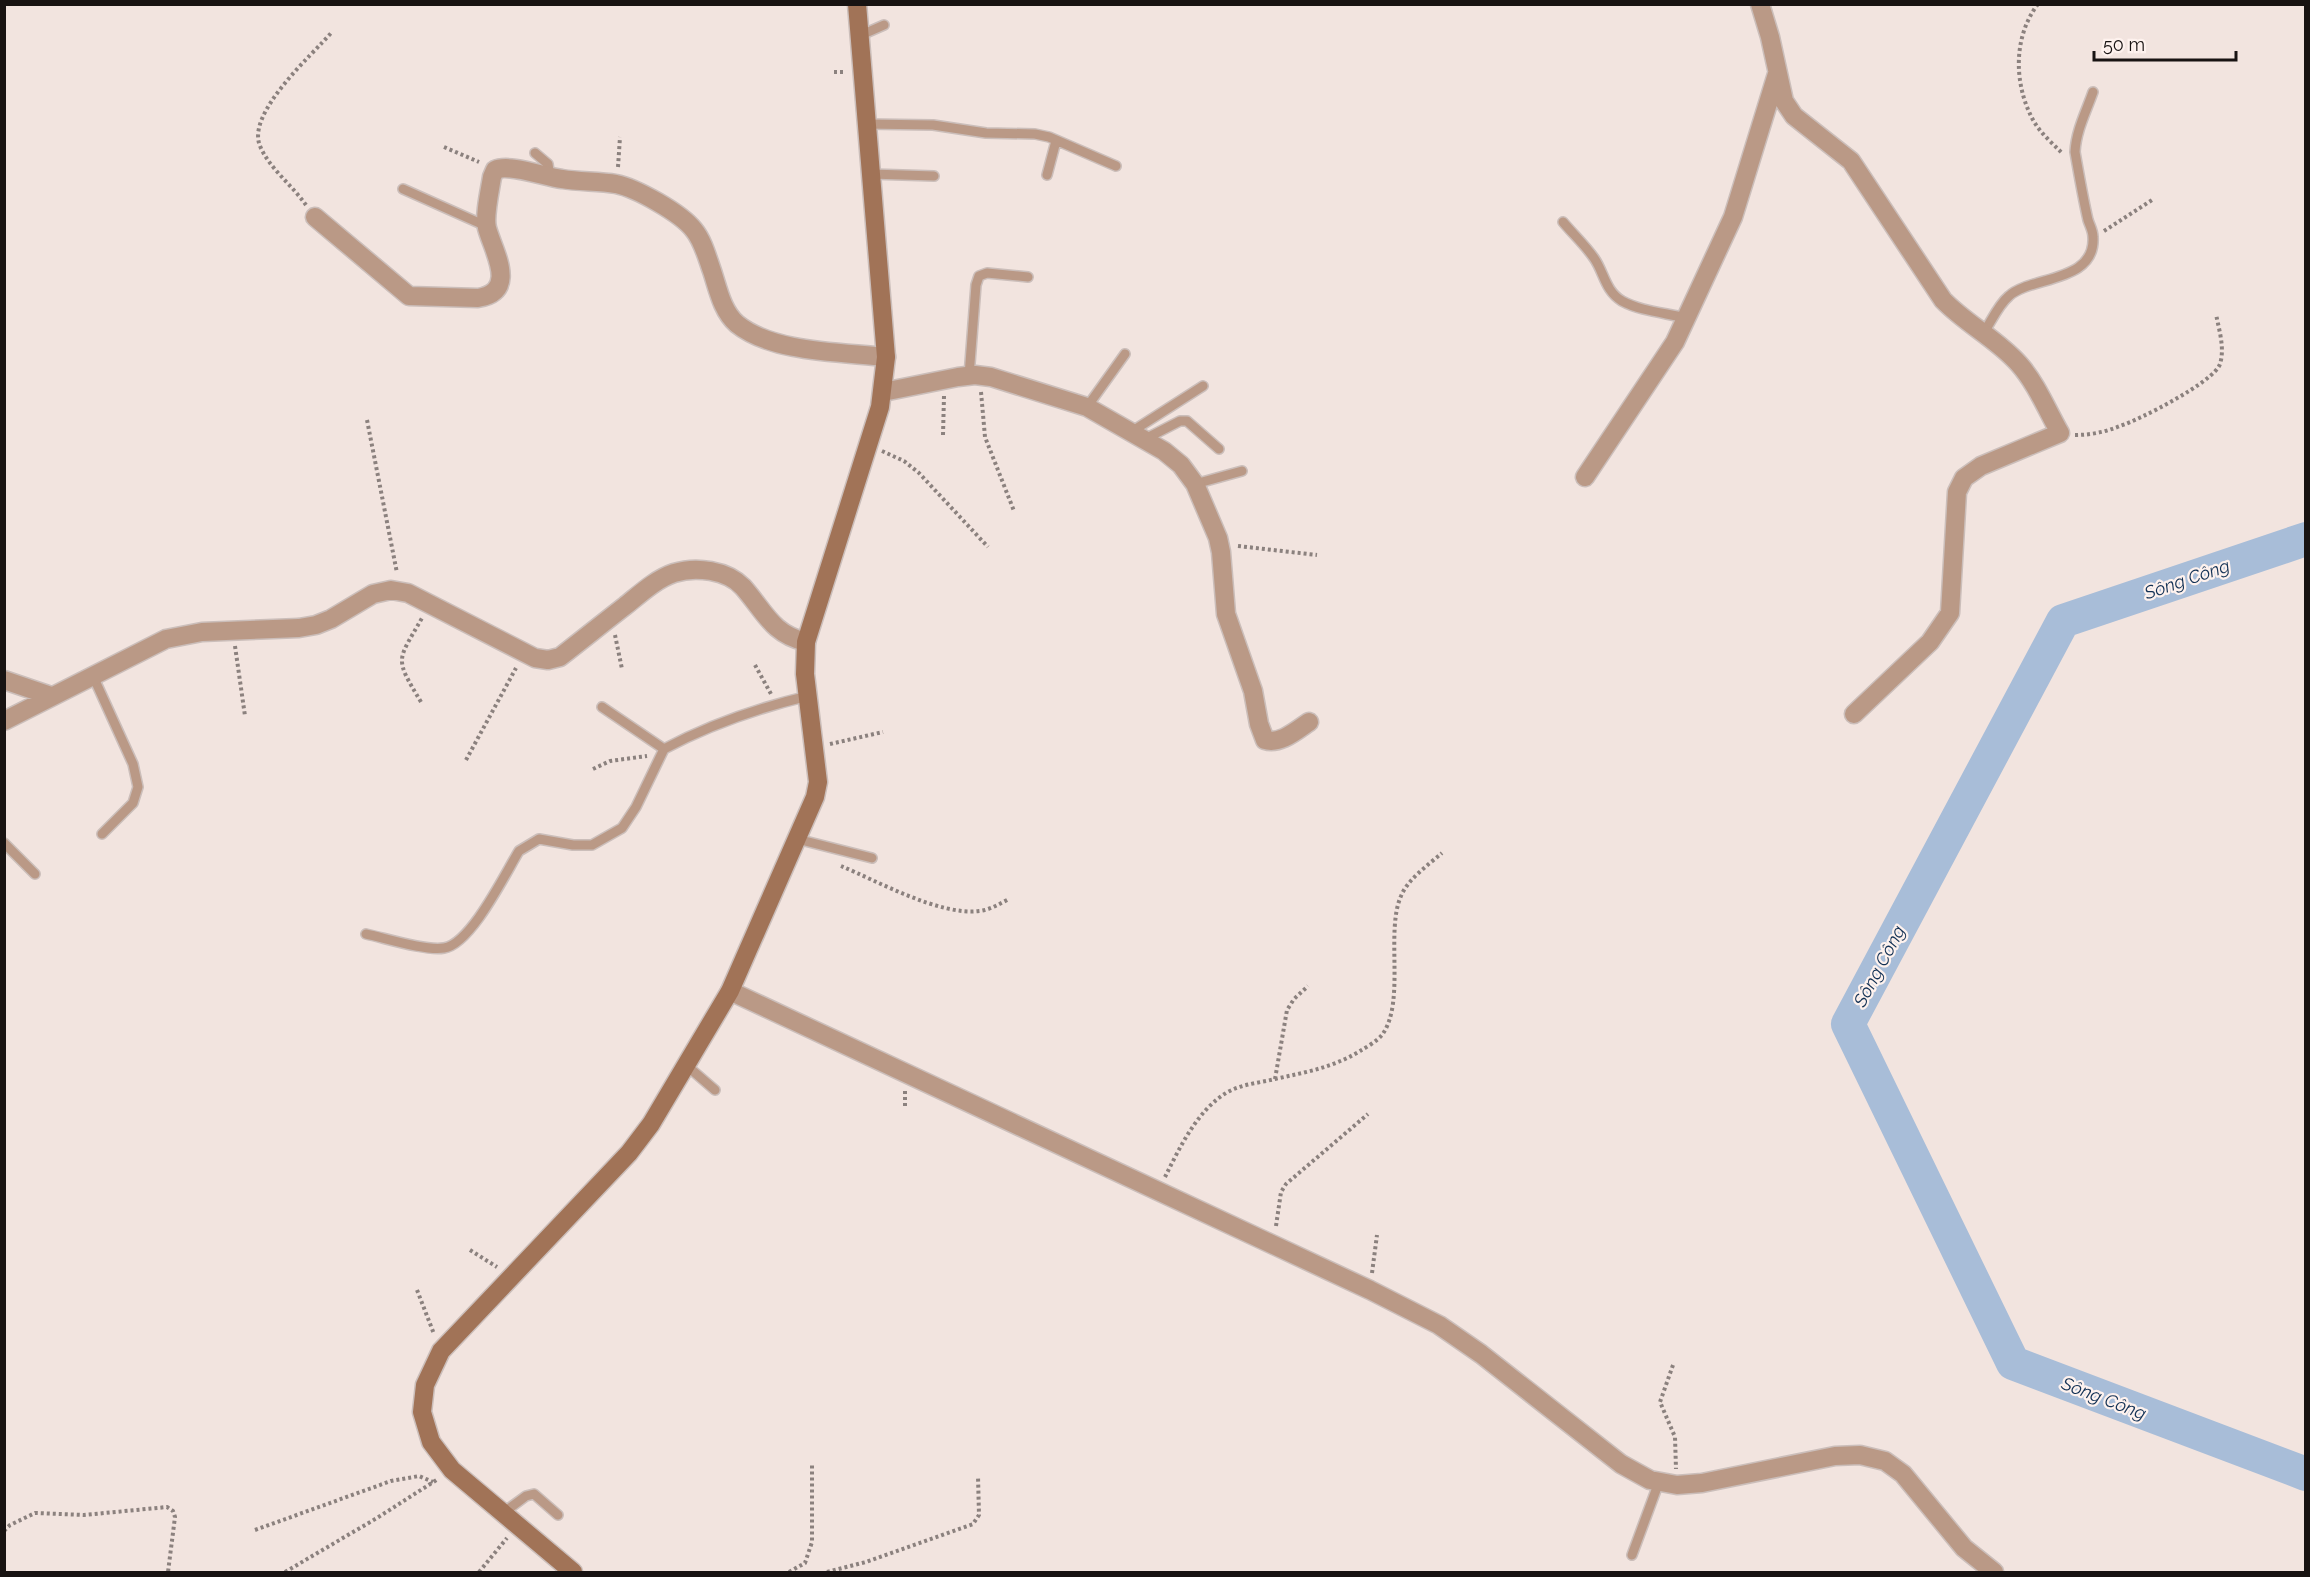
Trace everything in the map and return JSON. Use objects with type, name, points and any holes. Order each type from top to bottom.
[{"type":"main road","points":[[573,1572],[452,1470],[431,1442],[422,1412],[425,1385],[441,1351],[628,1153],[651,1124],[730,991],[815,797],[818,782],[805,674],[806,642],[883,392],[886,357],[856,4]]},
{"type":"street","points":[[1760,4],[1784,101],[1794,116],[1851,161],[1943,300],[1956,313],[2006,351],[2028,376],[2060,432],[1981,466],[1964,478],[1957,492],[1950,613],[1930,642],[1854,714]]},
{"type":"street","points":[[1586,477],[1674,342],[1686,318],[1733,217],[1777,74]]},
{"type":"street","points":[[315,217],[409,296],[446,295],[478,298],[488,296],[496,288],[501,271],[486,226],[492,177],[495,170],[505,167],[550,177],[616,184],[632,189],[680,217],[693,228],[701,242],[725,309],[736,323],[756,336],[791,346],[886,357]]},
{"type":"street","points":[[883,392],[944,380],[975,376],[992,377],[1087,407],[1164,451],[1181,465],[1195,484],[1220,545],[1226,614],[1253,691],[1265,740],[1271,742],[1279,740],[1310,722]]},
{"type":"street","points":[[4,721],[166,639],[183,634],[316,625],[331,619],[373,594],[391,590],[400,591],[429,604],[535,658],[548,660],[560,657],[655,583],[675,573],[698,570],[720,573],[741,585],[779,631],[790,638],[806,642]]},
{"type":"street","points":[[4,680],[51,696]]},
{"type":"street","points":[[730,991],[1370,1290],[1439,1325],[1481,1354],[1621,1464],[1650,1480],[1668,1484],[1702,1483],[1835,1456],[1860,1455],[1885,1461],[1903,1474],[1964,1548],[1994,1572]]},
{"type":"lane","points":[[859,36],[884,25]]},
{"type":"lane","points":[[1983,334],[2009,295],[2074,271],[2084,263],[2093,239],[2078,169],[2076,141],[2093,93]]},
{"type":"lane","points":[[866,124],[953,127],[986,133],[1035,134],[1116,166]]},
{"type":"lane","points":[[1047,175],[1056,141]]},
{"type":"lane","points":[[535,153],[548,164],[550,177]]},
{"type":"lane","points":[[871,174],[934,176]]},
{"type":"lane","points":[[403,189],[486,226]]},
{"type":"lane","points":[[1563,222],[1594,258],[1610,291],[1622,301],[1686,318]]},
{"type":"lane","points":[[975,376],[976,285],[979,276],[987,273],[1028,277]]},
{"type":"lane","points":[[1087,407],[1125,354]]},
{"type":"lane","points":[[1138,436],[1203,386]]},
{"type":"lane","points":[[1138,436],[1180,421],[1187,421],[1219,449]]},
{"type":"lane","points":[[1195,484],[1242,471]]},
{"type":"lane","points":[[93,676],[133,764],[138,787],[133,802],[102,834]]},
{"type":"lane","points":[[366,934],[444,948],[457,942],[477,922],[519,851],[539,839],[573,845],[592,845],[622,828],[636,807],[662,753],[692,734],[776,703],[808,696]]},
{"type":"lane","points":[[602,707],[662,753]]},
{"type":"lane","points":[[796,839],[872,858]]},
{"type":"lane","points":[[4,843],[35,874]]},
{"type":"lane","points":[[686,1065],[715,1090]]},
{"type":"lane","points":[[1632,1555],[1668,1484]]},
{"type":"lane","points":[[502,1513],[526,1496],[534,1494],[558,1515]]},
{"type":"path","points":[[2038,4],[2027,18],[2019,56],[2022,94],[2033,120],[2048,139],[2078,169]]},
{"type":"path","points":[[315,217],[293,187],[266,158],[259,143],[259,130],[264,111],[332,32]]},
{"type":"path","points":[[616,184],[620,137]]},
{"type":"path","points":[[444,147],[495,170]]},
{"type":"path","points":[[2093,239],[2152,200]]},
{"type":"path","points":[[2060,432],[2092,435],[2122,426],[2160,408],[2211,376],[2220,366],[2222,349],[2216,314]]},
{"type":"path","points":[[975,376],[985,437],[1014,511]]},
{"type":"path","points":[[943,435],[944,380]]},
{"type":"path","points":[[367,420],[400,591]]},
{"type":"path","points":[[868,445],[904,461],[919,473],[988,547]]},
{"type":"path","points":[[1220,545],[1317,555]]},
{"type":"path","points":[[421,702],[403,671],[401,654],[429,604]]},
{"type":"path","points":[[612,616],[622,669]]},
{"type":"path","points":[[233,630],[245,716]]},
{"type":"path","points":[[466,760],[525,653]]},
{"type":"path","points":[[755,665],[776,703]]},
{"type":"path","points":[[815,748],[883,732]]},
{"type":"path","points":[[593,769],[610,761],[662,753]]},
{"type":"path","points":[[1159,1191],[1188,1133],[1208,1109],[1226,1093],[1244,1086],[1338,1064],[1368,1047],[1382,1035],[1390,1015],[1394,987],[1399,902],[1410,882],[1442,853]]},
{"type":"path","points":[[837,864],[895,891],[958,910],[977,912],[1009,899]]},
{"type":"path","points":[[1275,1079],[1287,1010],[1294,999],[1308,986]]},
{"type":"path","points":[[1273,1245],[1281,1192],[1286,1184],[1368,1113]]},
{"type":"path","points":[[1370,1290],[1377,1235]]},
{"type":"path","points":[[470,1250],[512,1277]]},
{"type":"path","points":[[417,1290],[441,1351]]},
{"type":"path","points":[[1668,1484],[1675,1437],[1660,1402],[1673,1365]]},
{"type":"path","points":[[789,1572],[805,1563],[812,1542],[812,1465]]},
{"type":"path","points":[[285,1572],[377,1518],[452,1470]]},
{"type":"path","points":[[255,1530],[391,1481],[419,1476],[433,1482]]},
{"type":"path","points":[[827,1572],[866,1562],[973,1524],[979,1515],[978,1476]]},
{"type":"path","points":[[4,1531],[10,1525],[34,1513],[84,1515],[167,1507],[173,1511],[175,1517],[168,1572]]},
{"type":"path","points":[[479,1572],[518,1525]]},
{"type":"waterway","name":"Sông Công","points":[[2306,539],[2063,621],[1848,1024],[2013,1363],[2306,1474]]}]
